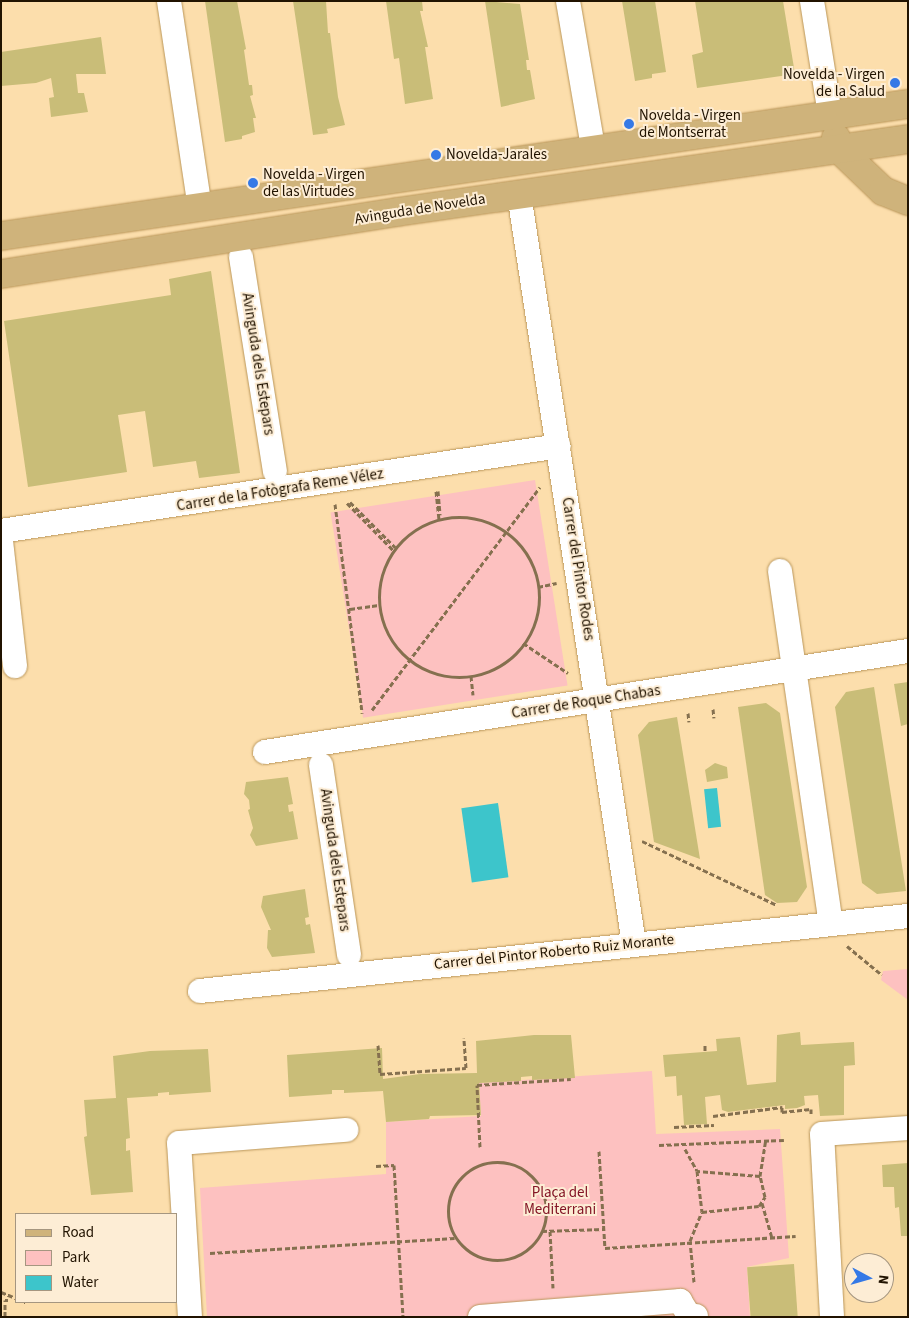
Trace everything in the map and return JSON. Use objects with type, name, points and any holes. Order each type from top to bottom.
[{"type":"main road","points":[[1,236],[200,208],[593,148],[908,104]]},
{"type":"main road","points":[[830,115],[839,149],[883,191],[908,201]]},
{"type":"main road","name":"Avinguda de Novelda","points":[[1,274],[519,194],[908,139]]},
{"type":"street","points":[[169,1],[200,208]]},
{"type":"street","points":[[568,1],[593,148]]},
{"type":"street","points":[[812,1],[830,115]]},
{"type":"street","name":"Carrer del Pintor Rodes","points":[[519,194],[599,700],[634,944]]},
{"type":"street","name":"Avinguda dels Estepars","points":[[241,257],[275,471]]},
{"type":"street","name":"Carrer de la Fotògrafa Reme Vélez","points":[[1,531],[559,446]]},
{"type":"street","points":[[1,541],[15,666]]},
{"type":"street","points":[[780,571],[792,669],[835,932]]},
{"type":"street","name":"Carrer de Roque Chabas","points":[[265,752],[908,651]]},
{"type":"street","name":"Avinguda dels Estepars","points":[[321,765],[349,955]]},
{"type":"street","name":"Carrer del Pintor Roberto Ruiz Morante","points":[[200,991],[634,944],[835,932],[908,916]]},
{"type":"street","points":[[832,1317],[822,1134],[908,1128]]},
{"type":"street","points":[[190,1317],[179,1143],[346,1130]]},
{"type":"street","points":[[480,1317],[680,1301],[690,1317],[696,1316]]},
{"type":"path","points":[[369,715],[544,482]]},
{"type":"path","points":[[437,491],[440,519]]},
{"type":"path","points":[[348,502],[394,549]]},
{"type":"path","points":[[335,504],[363,716]]},
{"type":"path","points":[[463,516],[489,522],[506,532],[528,555],[538,587],[536,614],[532,630],[516,653],[494,670],[471,676],[439,675],[410,660],[394,644],[382,622],[379,605],[383,570],[394,549],[414,530],[440,519],[463,516]]},
{"type":"path","points":[[538,587],[559,583]]},
{"type":"path","points":[[350,609],[379,605]]},
{"type":"path","points":[[523,643],[573,677]]},
{"type":"path","points":[[471,676],[474,701]]},
{"type":"path","points":[[713,708],[714,718]]},
{"type":"path","points":[[688,713],[689,722]]},
{"type":"path","points":[[639,840],[781,907]]},
{"type":"path","points":[[835,932],[882,975]]},
{"type":"path","points":[[378,1045],[380,1074],[466,1068],[464,1038]]},
{"type":"path","points":[[705,1046],[705,1052]]},
{"type":"path","points":[[480,1147],[477,1085],[571,1079]]},
{"type":"path","points":[[714,1116],[782,1107],[782,1112]]},
{"type":"path","points":[[674,1128],[714,1125]]},
{"type":"path","points":[[702,1212],[759,1206],[765,1197],[760,1176],[766,1140]]},
{"type":"path","points":[[659,1145],[784,1140]]},
{"type":"path","points":[[685,1149],[697,1171],[702,1212],[690,1241],[694,1282]]},
{"type":"path","points":[[599,1151],[605,1248],[690,1241],[796,1236]]},
{"type":"path","points":[[502,1162],[518,1166],[532,1176],[542,1189],[547,1206],[542,1231],[530,1248],[502,1260],[486,1260],[472,1254],[456,1238],[448,1214],[450,1198],[457,1182],[469,1170],[484,1163],[502,1162]]},
{"type":"path","points":[[376,1166],[394,1165],[403,1317]]},
{"type":"path","points":[[697,1171],[760,1176]]},
{"type":"path","points":[[762,1202],[772,1237]]},
{"type":"path","points":[[542,1231],[604,1229]]},
{"type":"path","points":[[550,1231],[554,1311]]},
{"type":"path","points":[[202,1253],[456,1238]]},
{"type":"path","points":[[1,1292],[15,1298]]},
{"type":"path","points":[[6,1317],[5,1300],[8,1300]]},
{"type":"green space","points":[[535,480],[568,685],[363,718],[331,512]]},
{"type":"green space","points":[[908,969],[908,1000],[881,980],[883,971]]},
{"type":"green space","name":"Plaça del Mediterrani","points":[[652,1071],[656,1134],[780,1129],[789,1258],[747,1267],[750,1317],[207,1317],[200,1188],[386,1174],[386,1122],[481,1116],[479,1083]]},
{"type":"water","points":[[717,788],[721,827],[708,828],[704,789]]},
{"type":"water","points":[[498,803],[508,877],[472,882],[461,808]]},
{"type":"building","points":[[205,1],[237,1],[246,49],[244,50],[249,85],[252,85],[253,95],[250,96],[256,118],[253,118],[255,132],[242,136],[242,139],[225,142]]},
{"type":"building","points":[[293,1],[326,1],[328,33],[330,33],[338,97],[345,125],[327,129],[328,133],[313,135]]},
{"type":"building","points":[[386,1],[422,1],[423,11],[420,11],[428,47],[425,47],[433,99],[405,104],[399,58],[394,59]]},
{"type":"building","points":[[485,1],[520,4],[529,60],[526,60],[527,70],[530,70],[535,99],[501,107]]},
{"type":"building","points":[[622,1],[655,1],[666,72],[652,74],[652,78],[635,81]]},
{"type":"building","points":[[695,1],[783,1],[795,74],[697,88],[692,55],[703,52]]},
{"type":"building","points":[[101,37],[106,74],[76,74],[78,93],[84,93],[88,112],[51,117],[49,98],[54,97],[51,78],[36,83],[1,86],[1,52]]},
{"type":"building","points":[[211,271],[240,473],[199,478],[196,461],[153,467],[145,411],[118,415],[127,472],[28,487],[4,321],[171,295],[169,279]]},
{"type":"building","points":[[908,682],[908,724],[901,726],[894,684]]},
{"type":"building","points":[[874,687],[906,891],[877,894],[862,883],[835,707],[846,692]]},
{"type":"building","points":[[766,703],[780,713],[807,887],[797,902],[777,903],[765,895],[738,707]]},
{"type":"building","points":[[677,717],[700,859],[654,842],[638,735],[649,722]]},
{"type":"building","points":[[715,763],[727,767],[728,778],[707,782],[705,770]]},
{"type":"building","points":[[288,777],[293,804],[288,805],[289,812],[293,811],[298,839],[256,846],[250,835],[253,828],[248,810],[250,809],[249,800],[244,794],[246,782]]},
{"type":"building","points":[[305,889],[309,917],[305,918],[306,925],[310,924],[315,953],[272,957],[267,948],[268,930],[271,930],[261,907],[263,896]]},
{"type":"building","points":[[800,1032],[801,1045],[854,1042],[855,1065],[844,1066],[844,1115],[820,1116],[818,1095],[804,1096],[805,1105],[797,1108],[785,1109],[785,1105],[728,1112],[722,1110],[720,1095],[705,1097],[707,1124],[684,1125],[682,1095],[677,1096],[676,1076],[665,1077],[663,1055],[717,1051],[716,1039],[740,1037],[747,1085],[776,1082],[777,1035]]},
{"type":"building","points":[[534,1035],[571,1035],[575,1078],[532,1080],[532,1076],[521,1077],[521,1081],[479,1083],[481,1115],[430,1116],[429,1119],[386,1122],[383,1091],[344,1093],[344,1090],[332,1090],[332,1094],[289,1097],[287,1055],[382,1048],[383,1079],[420,1074],[477,1073],[476,1041]]},
{"type":"building","points":[[208,1049],[211,1092],[169,1095],[169,1092],[158,1093],[158,1096],[127,1098],[130,1138],[126,1139],[126,1151],[130,1150],[133,1192],[91,1195],[84,1137],[87,1136],[84,1100],[116,1098],[113,1056],[150,1051]]},
{"type":"building","points":[[908,1163],[908,1236],[901,1236],[899,1207],[895,1208],[894,1187],[883,1187],[882,1165]]},
{"type":"building","points":[[794,1264],[798,1317],[751,1317],[747,1267]]},
{"type":"place","name":"Novelda - Virgen de la Salud","points":[[895,83]]},
{"type":"place","name":"Novelda - Virgen de Montserrat","points":[[629,124]]},
{"type":"place","name":"Novelda-Jarales","points":[[436,155]]},
{"type":"place","name":"Novelda - Virgen de las Virtudes","points":[[253,183]]}]
